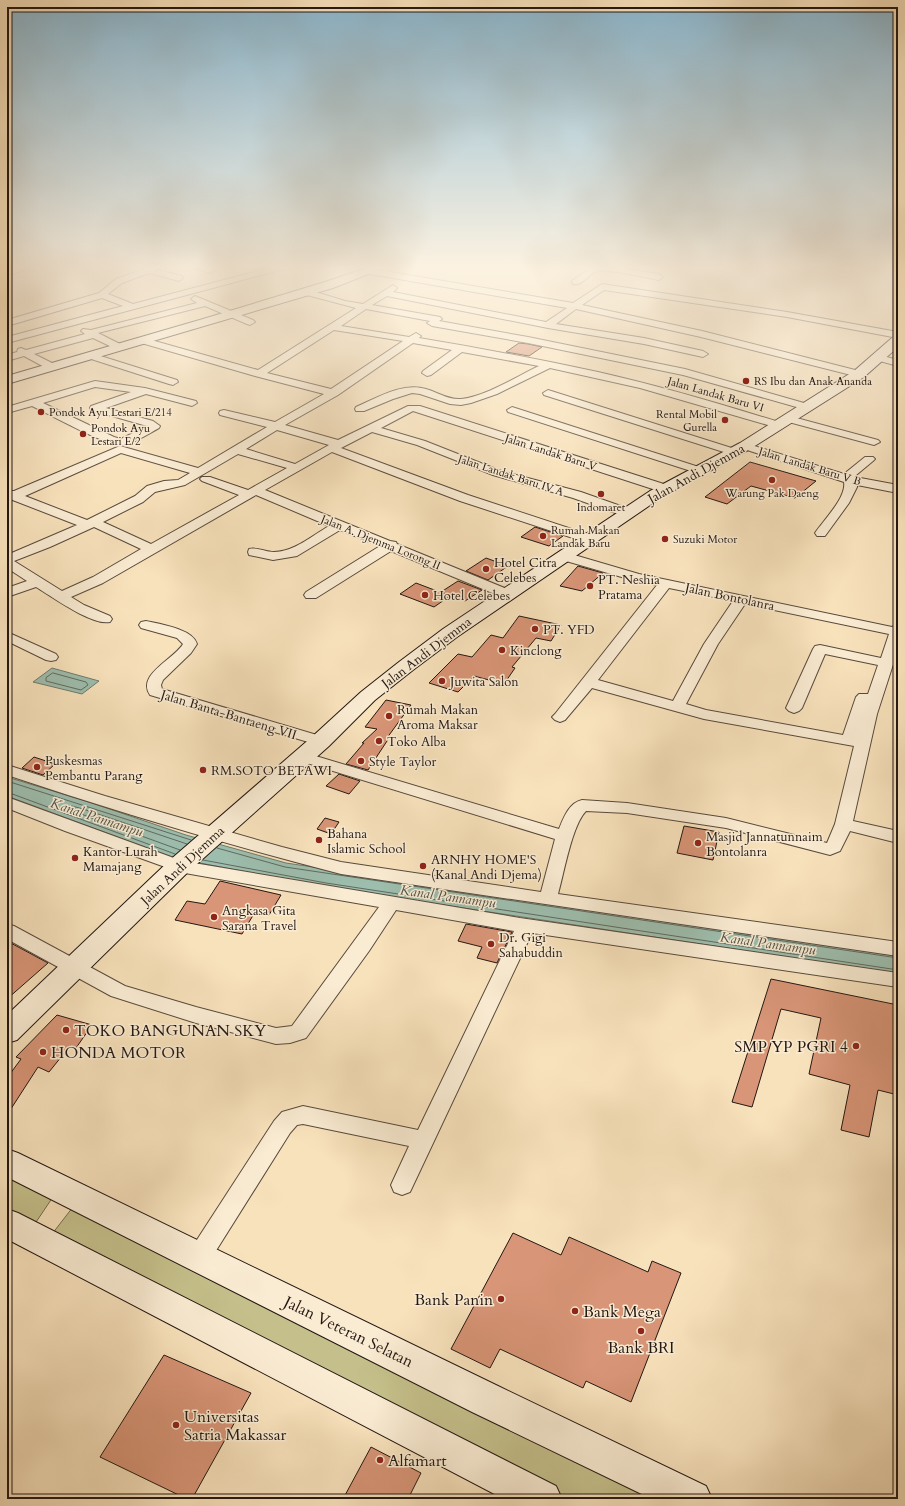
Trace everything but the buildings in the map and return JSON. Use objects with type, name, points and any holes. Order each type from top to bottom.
[{"type":"main road","points":[[7,380],[150,337]]},
{"type":"main road","name":"Jalan Andi Djemma","points":[[7,1032],[211,836],[321,742],[379,687],[450,633],[628,513],[698,470],[739,449],[784,422],[859,374],[898,340]]},
{"type":"main road","name":"Jalan Veteran Selatan","points":[[7,1162],[485,1399],[689,1498]]},
{"type":"main road","points":[[7,1223],[543,1499]]},
{"type":"street","points":[[7,342],[23,337]]},
{"type":"street","points":[[7,358],[79,337]]},
{"type":"street","points":[[98,337],[119,347]]},
{"type":"street","points":[[259,374],[317,337]]},
{"type":"street","name":"Jalan Landak Baru VI","points":[[394,337],[461,348],[600,375],[784,422],[874,442]]},
{"type":"street","points":[[7,560],[91,523],[139,499],[151,489],[164,485],[181,483],[203,476],[238,450],[276,426],[334,393],[413,337]]},
{"type":"street","points":[[510,337],[685,372],[807,407]]},
{"type":"street","points":[[623,337],[703,354]]},
{"type":"street","points":[[715,337],[859,374]]},
{"type":"street","points":[[140,340],[259,374],[334,393]]},
{"type":"street","points":[[7,342],[24,353],[52,367]]},
{"type":"street","points":[[427,373],[461,348]]},
{"type":"street","points":[[91,356],[173,382]]},
{"type":"street","points":[[879,358],[898,363]]},
{"type":"street","points":[[360,409],[410,390],[424,391],[453,402],[464,402],[487,394],[548,365]]},
{"type":"street","points":[[7,410],[91,384],[145,391],[192,403]]},
{"type":"street","points":[[66,418],[145,391]]},
{"type":"street","name":"Jalan Landak Baru V B","points":[[548,393],[850,480],[898,489]]},
{"type":"street","points":[[33,402],[111,440],[120,442],[155,426],[150,423],[88,410]]},
{"type":"street","name":"Jalan Landak Baru V","points":[[61,597],[98,580],[335,446],[410,408],[420,409],[666,489]]},
{"type":"street","points":[[512,410],[698,470]]},
{"type":"street","points":[[224,413],[276,426],[335,446],[464,498],[589,539]]},
{"type":"street","name":"Jalan Landak Baru IV A","points":[[371,428],[421,443],[497,473],[577,495],[628,513]]},
{"type":"street","name":"Jalan A. Djemma Lorong II","points":[[11,495],[120,449],[253,493],[339,525],[391,545],[507,594]]},
{"type":"street","points":[[238,450],[298,468]]},
{"type":"street","points":[[821,533],[851,488],[848,477],[869,459]]},
{"type":"street","points":[[11,495],[91,523],[151,549]]},
{"type":"street","points":[[254,552],[273,556],[292,553],[339,525]]},
{"type":"street","points":[[311,595],[391,545]]},
{"type":"street","name":"Jalan Bontolanra","points":[[564,556],[637,577],[895,630]]},
{"type":"street","points":[[7,560],[36,582],[85,612],[105,619]]},
{"type":"street","points":[[7,593],[36,582]]},
{"type":"street","points":[[560,717],[666,583]]},
{"type":"street","points":[[677,707],[711,644],[742,598]]},
{"type":"street","name":"Jalan Banta-Bantaeng VII","points":[[146,625],[182,635],[189,640],[190,644],[182,656],[156,678],[153,683],[153,689],[155,692],[321,742]]},
{"type":"street","points":[[548,899],[564,836],[577,808],[585,804],[627,808],[726,823],[822,848],[830,849],[834,847],[844,824],[856,740],[877,661],[895,630]]},
{"type":"street","points":[[856,740],[869,714],[895,630]]},
{"type":"street","points":[[7,636],[51,657]]},
{"type":"street","points":[[794,708],[820,649],[877,661]]},
{"type":"street","points":[[589,682],[710,716],[856,740]]},
{"type":"street","points":[[303,757],[564,836]]},
{"type":"street","points":[[7,770],[211,836],[340,868],[898,948]]},
{"type":"street","points":[[7,802],[72,827],[182,863],[391,903],[526,926],[898,980]]},
{"type":"street","points":[[844,824],[898,837]]},
{"type":"street","points":[[7,930],[76,967],[99,982],[125,993],[196,1015],[276,1036],[293,1035],[299,1032],[316,1010],[391,903]]},
{"type":"street","points":[[402,1185],[456,1070],[490,1004],[526,926]]},
{"type":"street","points":[[199,1257],[282,1127],[290,1118],[303,1114],[424,1140]]},
{"type":"shaded area","points":[[7,1170],[59,1188],[28,1234],[7,1223]]},
{"type":"shaded area","points":[[80,1198],[647,1477],[639,1499],[543,1499],[45,1243]]},
{"type":"water","points":[[52,668],[99,681],[82,694],[33,682]]},
{"type":"water","name":"Kanal Pannampu","points":[[7,777],[86,801],[186,835],[286,863],[898,954],[898,974],[325,887],[174,858],[7,796]]},
{"type":"place","name":"RS Ibu dan Anak Ananda","points":[[746,381]]},
{"type":"place","name":"Pondok Ayu Lestari E/214","points":[[41,412]]},
{"type":"place","name":"Rental Mobil Gurella","points":[[725,420]]},
{"type":"place","name":"Pondok Ayu Lestari E/2","points":[[83,434]]},
{"type":"place","name":"Warung Pak Daeng","points":[[772,480]]},
{"type":"place","name":"Indomaret","points":[[601,494]]},
{"type":"place","name":"Rumah Makan Landak Baru","points":[[543,536]]},
{"type":"place","name":"Suzuki Motor","points":[[665,539]]},
{"type":"place","name":"Hotel Citra Celebes","points":[[486,569]]},
{"type":"place","name":"PT. Neshia Pratama","points":[[590,586]]},
{"type":"place","name":"Hotel Celebes","points":[[425,595]]},
{"type":"place","name":"PT. YFD","points":[[535,629]]},
{"type":"place","name":"Kinclong","points":[[502,650]]},
{"type":"place","name":"Juwita Salon","points":[[442,681]]},
{"type":"place","name":"Rumah Makan Aroma Maksar","points":[[389,716]]},
{"type":"place","name":"Toko Alba","points":[[379,741]]},
{"type":"place","name":"Style Taylor","points":[[361,761]]},
{"type":"place","name":"Puskesmas Pembantu Parang","points":[[37,767]]},
{"type":"place","name":"RM.SOTO BETAWI","points":[[203,770]]},
{"type":"place","name":"Bahana Islamic School","points":[[319,840]]},
{"type":"place","name":"Masjid Jannatunnaim Bontolanra","points":[[698,843]]},
{"type":"place","name":"Kantor Lurah Mamajang","points":[[75,858]]},
{"type":"place","name":"ARNHY HOME'S (Kanal Andi Djema)","points":[[423,866]]},
{"type":"place","name":"Angkasa Gita Sarana Travel","points":[[214,917]]},
{"type":"place","name":"Dr. Gigi Sahabuddin","points":[[491,944]]},
{"type":"place","name":"TOKO BANGUNAN SKY","points":[[66,1030]]},
{"type":"place","name":"SMP YP PGRI 4","points":[[856,1046]]},
{"type":"place","name":"HONDA MOTOR","points":[[43,1052]]},
{"type":"place","name":"Bank Panin","points":[[501,1299]]},
{"type":"place","name":"Bank Mega","points":[[575,1311]]},
{"type":"place","name":"Bank BRI","points":[[641,1331]]},
{"type":"place","name":"Universitas Satria Makassar","points":[[176,1425]]},
{"type":"place","name":"Alfamart","points":[[380,1460]]}]
